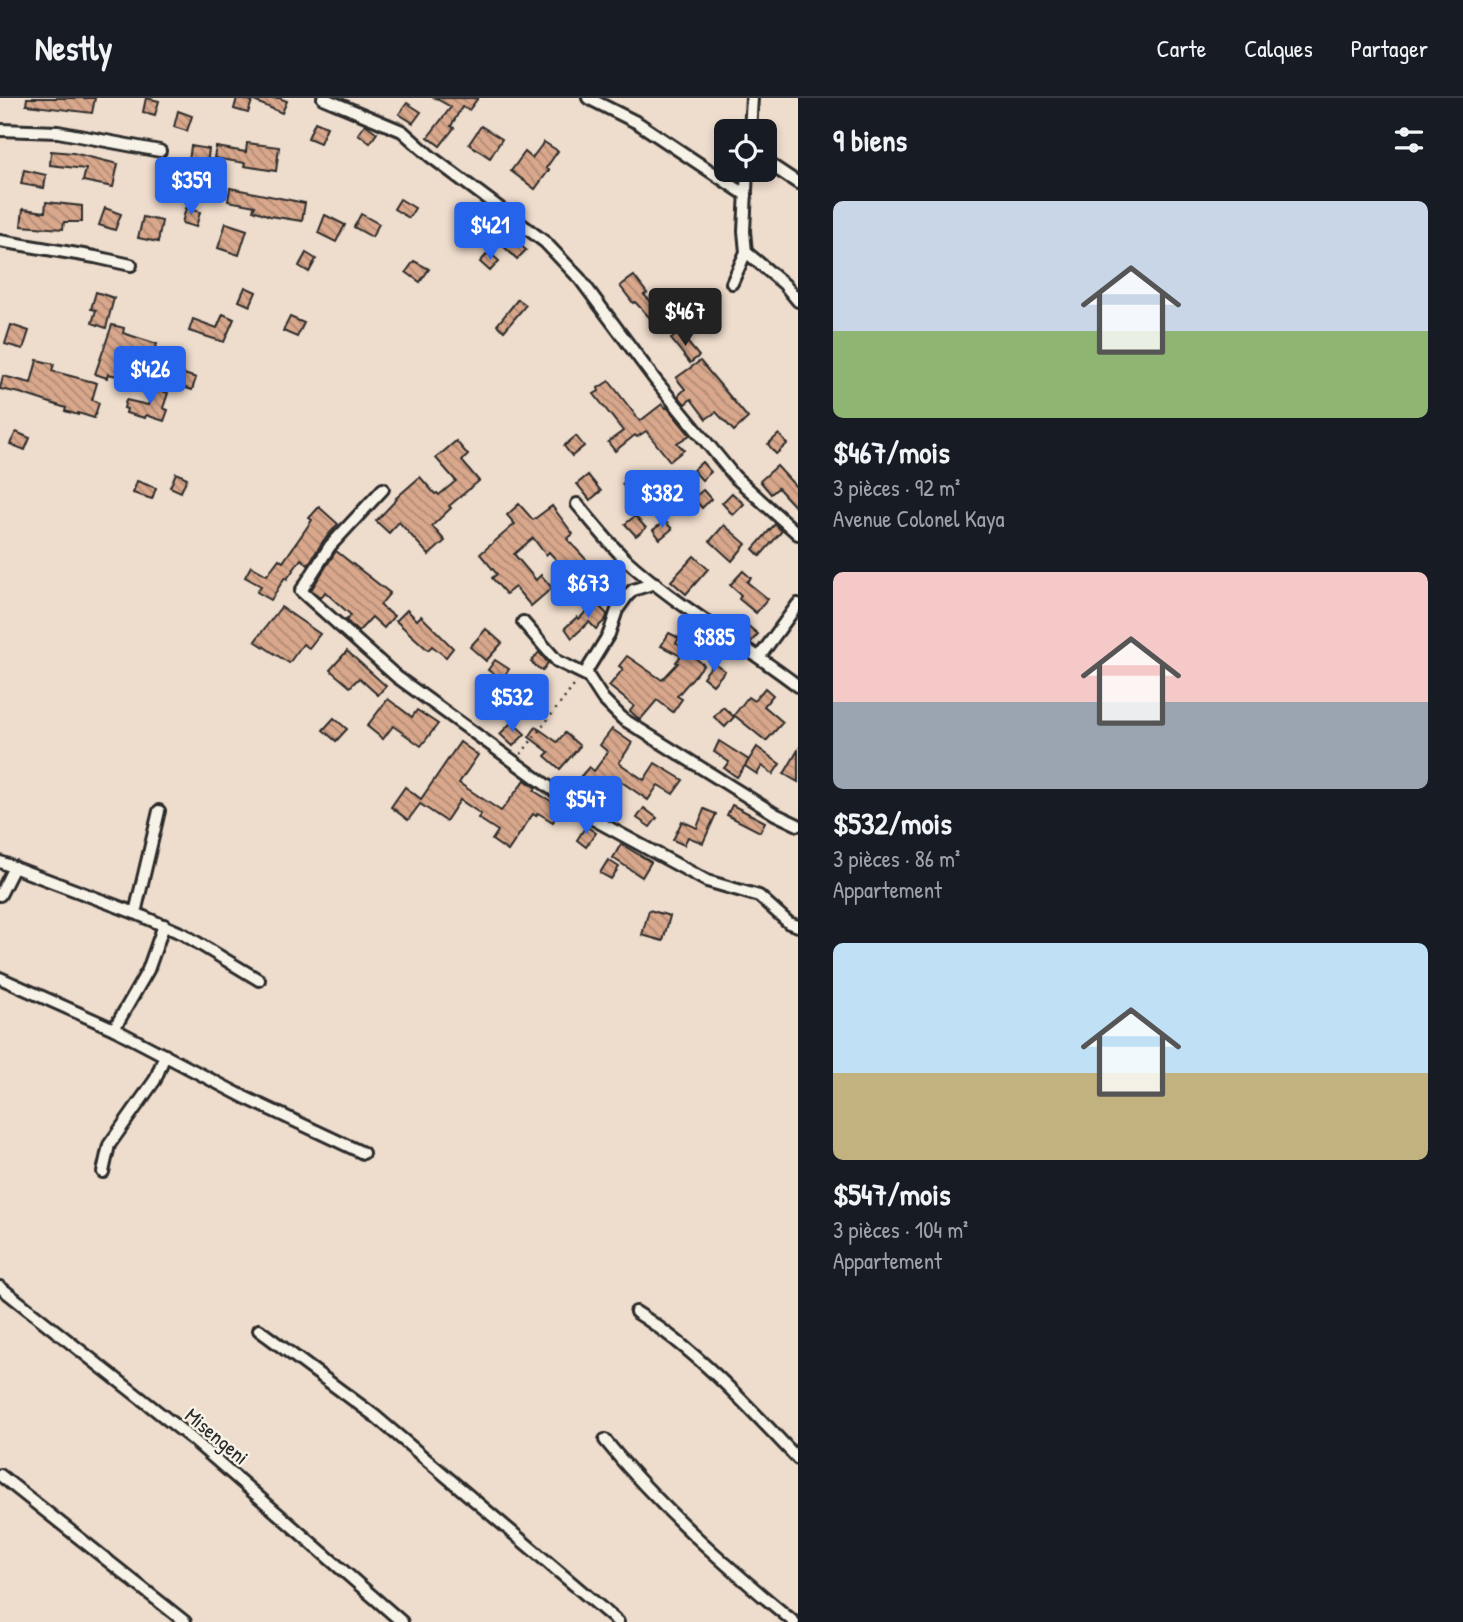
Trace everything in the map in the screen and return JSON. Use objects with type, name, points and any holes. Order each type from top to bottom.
[{"type":"street","points":[[323,98],[402,131],[430,156],[545,242],[580,279],[656,381],[735,477],[798,534]]},
{"type":"street","points":[[588,98],[638,123],[746,195]]},
{"type":"street","points":[[751,119],[752,98]]},
{"type":"street","points":[[0,130],[58,132],[160,152]]},
{"type":"street","points":[[777,168],[798,183]]},
{"type":"street","points":[[732,283],[746,252],[744,231],[747,182]]},
{"type":"street","points":[[0,241],[131,265]]},
{"type":"street","points":[[746,252],[785,284],[798,301]]},
{"type":"street","points":[[383,489],[330,546],[301,591],[397,677],[593,819],[708,881],[759,895],[789,923],[798,926]]},
{"type":"street","points":[[577,504],[624,557],[655,583],[760,656],[798,686]]},
{"type":"street","points":[[588,676],[589,665],[609,634],[617,610],[633,590],[655,583]]},
{"type":"street","points":[[760,656],[798,604]]},
{"type":"street","points":[[523,622],[557,661],[588,676],[603,699],[623,719],[764,807],[798,825]]},
{"type":"street","points":[[135,913],[159,811]]},
{"type":"street","points":[[0,862],[164,925],[259,980]]},
{"type":"street","points":[[0,895],[14,867]]},
{"type":"street","points":[[114,1029],[148,970],[164,925]]},
{"type":"street","points":[[0,978],[114,1029],[246,1098],[363,1153]]},
{"type":"street","points":[[103,1172],[109,1145],[155,1080],[165,1055]]},
{"type":"street","name":"Misengeni","points":[[0,1287],[191,1438],[402,1622]]},
{"type":"street","points":[[636,1312],[681,1344],[716,1374],[798,1459]]},
{"type":"street","points":[[259,1330],[375,1416],[618,1622]]},
{"type":"street","points":[[605,1440],[635,1477],[707,1546],[794,1622]]},
{"type":"street","points":[[0,1475],[186,1622]]},
{"type":"path","points":[[514,762],[575,684],[588,676]]},
{"type":"building","points":[[27,98],[95,98],[92,113],[26,105]]},
{"type":"building","points":[[146,98],[159,101],[155,115],[143,112]]},
{"type":"building","points":[[237,98],[252,101],[248,113],[234,109]]},
{"type":"building","points":[[247,98],[279,98],[287,101],[282,113]]},
{"type":"building","points":[[435,98],[478,98],[469,110],[462,107],[451,126],[454,128],[440,146],[428,137],[451,107]]},
{"type":"building","points":[[407,103],[421,112],[413,123],[399,114]]},
{"type":"building","points":[[178,111],[192,116],[187,131],[174,127]]},
{"type":"building","points":[[315,122],[327,127],[320,143],[308,138]]},
{"type":"building","points":[[365,124],[377,133],[370,143],[358,134]]},
{"type":"building","points":[[481,126],[502,139],[490,158],[469,144]]},
{"type":"building","points":[[544,142],[558,151],[546,168],[549,170],[535,189],[511,171],[525,152],[532,158]]},
{"type":"building","points":[[247,143],[279,147],[276,171],[214,158],[216,147],[246,152]]},
{"type":"building","points":[[191,146],[209,149],[206,172],[198,171],[190,200],[176,196],[179,182],[186,184]]},
{"type":"building","points":[[51,151],[73,153],[118,164],[113,187],[83,181],[86,169],[50,165]]},
{"type":"building","points":[[24,170],[46,175],[44,188],[21,184]]},
{"type":"building","points":[[230,188],[305,203],[302,221],[270,216],[253,210],[255,206],[228,201]]},
{"type":"building","points":[[400,199],[415,208],[409,218],[394,209]]},
{"type":"building","points":[[46,202],[82,206],[82,222],[64,222],[63,229],[21,226],[23,209],[45,212]]},
{"type":"building","points":[[105,208],[121,214],[115,230],[99,225]]},
{"type":"building","points":[[186,208],[200,212],[196,227],[182,223]]},
{"type":"building","points":[[361,214],[379,224],[372,237],[354,227]]},
{"type":"building","points":[[325,215],[345,225],[336,242],[318,233]]},
{"type":"building","points":[[143,217],[162,221],[158,242],[138,238]]},
{"type":"building","points":[[226,223],[247,230],[239,255],[218,248]]},
{"type":"building","points":[[511,237],[526,250],[517,259],[503,246]]},
{"type":"building","points":[[489,252],[499,261],[490,271],[480,262]]},
{"type":"building","points":[[306,253],[316,259],[309,272],[299,266]]},
{"type":"building","points":[[414,261],[429,269],[420,282],[406,272]]},
{"type":"building","points":[[634,276],[647,293],[644,295],[659,309],[650,318],[633,303],[620,286]]},
{"type":"building","points":[[245,287],[256,292],[250,306],[239,301]]},
{"type":"building","points":[[96,292],[114,298],[106,328],[92,323],[96,310],[91,309]]},
{"type":"building","points":[[518,299],[526,305],[504,331],[497,325]]},
{"type":"building","points":[[223,314],[234,319],[224,342],[189,331],[193,319],[217,328]]},
{"type":"building","points":[[290,317],[304,323],[297,337],[283,331]]},
{"type":"building","points":[[11,325],[29,331],[23,349],[5,344]]},
{"type":"building","points":[[112,325],[124,328],[123,333],[157,344],[151,357],[146,382],[95,374]]},
{"type":"building","points":[[679,332],[699,356],[690,363],[671,339]]},
{"type":"building","points":[[37,360],[54,364],[52,371],[97,383],[92,400],[99,403],[94,418],[0,389],[3,376],[31,383]]},
{"type":"building","points":[[700,361],[748,418],[734,431],[716,412],[706,419],[691,399],[685,404],[678,396],[685,389],[676,378]]},
{"type":"building","points":[[181,373],[196,378],[192,390],[177,385]]},
{"type":"building","points":[[609,381],[640,421],[662,404],[667,407],[690,435],[677,443],[684,450],[670,461],[646,431],[637,437],[635,435],[615,451],[608,442],[623,431],[594,394]]},
{"type":"building","points":[[154,388],[168,393],[163,408],[168,410],[164,421],[146,415],[145,418],[126,413],[126,400],[148,405]]},
{"type":"building","points":[[16,432],[30,438],[25,450],[10,444]]},
{"type":"building","points":[[779,434],[787,444],[776,454],[768,444]]},
{"type":"building","points":[[576,436],[584,446],[572,456],[564,446]]},
{"type":"building","points":[[456,441],[468,455],[462,461],[479,481],[449,506],[451,508],[432,526],[445,541],[429,555],[399,522],[389,533],[376,521],[396,498],[420,477],[439,495],[456,481],[436,458]]},
{"type":"building","points":[[702,462],[711,472],[702,480],[693,470]]},
{"type":"building","points":[[777,466],[798,489],[798,510],[778,488],[771,494],[760,481]]},
{"type":"building","points":[[176,473],[187,478],[181,492],[170,487]]},
{"type":"building","points":[[588,475],[601,491],[590,500],[577,484]]},
{"type":"building","points":[[632,476],[640,485],[630,493],[622,484]]},
{"type":"building","points":[[137,481],[156,488],[152,499],[133,493]]},
{"type":"building","points":[[703,490],[711,499],[702,508],[693,498]]},
{"type":"building","points":[[732,493],[744,504],[733,515],[722,503]]},
{"type":"building","points":[[519,504],[533,520],[552,506],[573,534],[567,539],[594,568],[601,561],[619,579],[599,599],[577,577],[574,579],[549,552],[546,555],[533,538],[514,554],[536,580],[541,575],[552,588],[531,606],[515,587],[506,594],[492,578],[497,574],[480,554],[515,524],[507,515]]},
{"type":"building","points":[[319,507],[338,524],[308,565],[301,559],[287,579],[285,577],[271,600],[257,592],[261,586],[245,577],[251,566],[267,575],[279,559],[283,562],[312,520],[309,518]]},
{"type":"building","points":[[635,516],[646,528],[636,536],[625,524]]},
{"type":"building","points":[[665,521],[672,529],[660,539],[653,530]]},
{"type":"building","points":[[775,524],[782,531],[760,556],[753,549]]},
{"type":"building","points":[[724,525],[746,544],[732,561],[710,541]]},
{"type":"building","points":[[336,551],[390,593],[380,605],[394,616],[384,628],[372,617],[358,632],[346,620],[351,615],[325,592],[321,598],[311,590]]},
{"type":"building","points":[[694,556],[708,569],[686,594],[671,581]]},
{"type":"building","points":[[743,571],[751,578],[747,582],[768,599],[756,613],[739,599],[741,595],[730,585]]},
{"type":"building","points":[[595,602],[607,614],[606,619],[596,629],[589,622],[572,638],[565,628],[577,617],[579,619]]},
{"type":"building","points":[[281,607],[320,634],[309,648],[303,644],[289,663],[255,641]]},
{"type":"building","points":[[407,610],[417,620],[421,616],[453,648],[446,657],[432,646],[428,650],[396,621]]},
{"type":"building","points":[[747,625],[758,634],[751,642],[739,634]]},
{"type":"building","points":[[486,629],[502,643],[486,661],[470,647]]},
{"type":"building","points":[[669,633],[679,638],[676,643],[704,665],[677,696],[682,699],[673,712],[657,700],[640,720],[630,711],[634,706],[609,686],[623,669],[619,666],[627,656],[662,680],[681,656],[661,646]]},
{"type":"building","points":[[347,651],[386,686],[378,695],[359,678],[350,687],[330,670]]},
{"type":"building","points":[[539,652],[548,663],[542,671],[531,662]]},
{"type":"building","points":[[495,660],[509,669],[502,680],[488,670]]},
{"type":"building","points":[[714,663],[725,671],[713,685],[703,677]]},
{"type":"building","points":[[765,688],[773,695],[764,706],[783,722],[766,741],[734,715],[748,697],[754,701]]},
{"type":"building","points":[[513,694],[523,702],[513,713],[503,704]]},
{"type":"building","points":[[388,699],[412,717],[417,710],[438,724],[421,746],[393,726],[383,739],[367,726]]},
{"type":"building","points":[[723,707],[734,717],[725,727],[714,717]]},
{"type":"building","points":[[334,718],[347,729],[336,741],[323,730]]},
{"type":"building","points":[[512,722],[525,734],[513,746],[500,734]]},
{"type":"building","points":[[536,727],[557,742],[565,733],[580,746],[560,769],[545,756],[549,752],[529,737]]},
{"type":"building","points":[[612,729],[632,743],[619,763],[644,780],[655,763],[683,780],[673,794],[658,785],[648,800],[616,778],[598,800],[574,784],[589,767],[594,771],[608,752],[600,745]]},
{"type":"building","points":[[719,741],[749,760],[737,777],[724,768],[729,762],[714,752]]},
{"type":"building","points":[[460,742],[478,755],[459,783],[501,811],[525,780],[536,788],[534,791],[561,807],[553,822],[538,813],[536,816],[533,814],[508,851],[492,840],[498,831],[478,818],[481,814],[460,800],[446,821],[420,804],[408,820],[391,807],[405,787],[421,799]]},
{"type":"building","points":[[757,747],[780,764],[773,774],[762,766],[757,774],[745,766]]},
{"type":"building","points":[[798,750],[798,782],[784,774]]},
{"type":"building","points":[[732,805],[765,822],[760,832],[727,815]]},
{"type":"building","points":[[644,808],[657,818],[650,827],[637,818]]},
{"type":"building","points":[[704,809],[716,814],[703,843],[688,837],[684,845],[673,840],[682,821],[697,828]]},
{"type":"building","points":[[586,826],[596,833],[586,847],[577,840]]},
{"type":"building","points":[[621,844],[651,862],[642,877],[613,858]]},
{"type":"building","points":[[608,860],[619,867],[611,879],[600,873]]},
{"type":"building","points":[[649,910],[670,916],[663,941],[642,935]]}]
